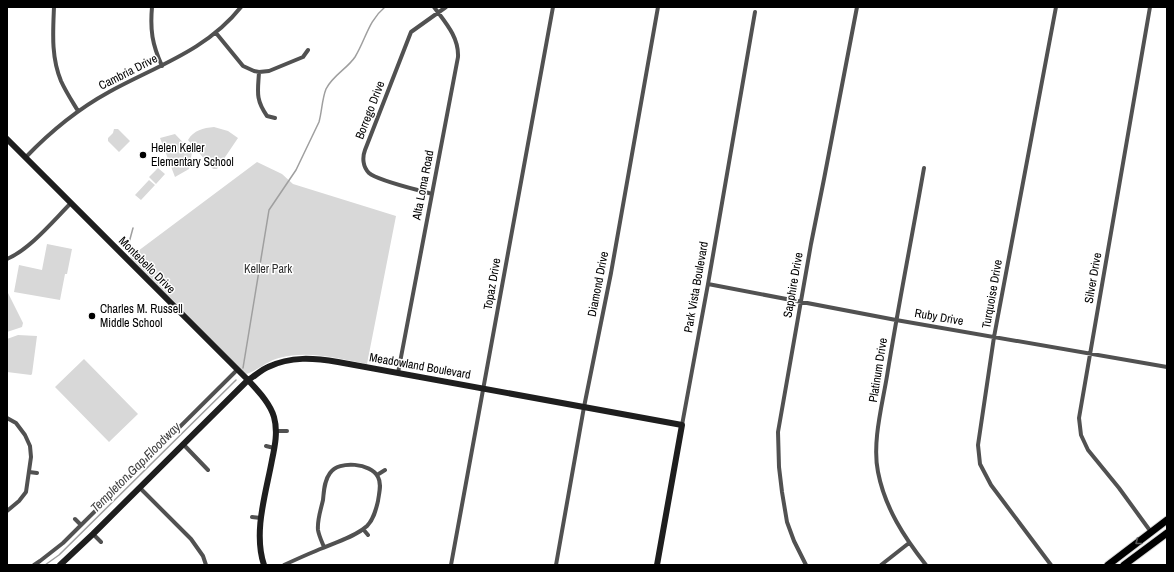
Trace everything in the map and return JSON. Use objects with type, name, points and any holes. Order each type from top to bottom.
[{"type":"main road","points":[[1108,565],[1166,520]]},
{"type":"main road","points":[[1158,539],[1166,520]]},
{"type":"main road","points":[[1124,565],[1167,533]]},
{"type":"street","points":[[54,7],[53,42],[56,62],[61,81],[78,111]]},
{"type":"street","points":[[152,7],[152,41],[162,66]]},
{"type":"street","name":"Cambria Drive","points":[[26,158],[47,136],[78,111],[110,91],[191,51],[216,33],[241,7]]},
{"type":"street","name":"Alta Loma Road","points":[[398,374],[458,51],[458,46],[453,35],[434,7]]},
{"type":"street","name":"Borrego Drive","points":[[432,194],[375,177],[367,170],[363,159],[365,150],[409,36],[413,30],[446,7]]},
{"type":"street","name":"Topaz Drive","points":[[451,565],[553,7]]},
{"type":"street","name":"Diamond Drive","points":[[556,565],[584,407],[611,273],[658,7]]},
{"type":"street","name":"Sapphire Drive","points":[[806,565],[794,541],[787,522],[782,492],[778,437],[780,418],[801,302],[857,7]]},
{"type":"street","name":"Turquoise Drive","points":[[1050,565],[991,485],[980,464],[978,445],[994,337],[1056,7]]},
{"type":"street","name":"Silver Drive","points":[[1150,7],[1089,353],[1079,418],[1081,435],[1088,450],[1119,488],[1151,532]]},
{"type":"street","name":"Park Vista Boulevard","points":[[657,565],[755,12]]},
{"type":"street","points":[[216,33],[243,66],[259,72],[269,70],[303,57],[308,50]]},
{"type":"street","points":[[259,72],[259,103],[267,116],[275,118]]},
{"type":"street","name":"Montebello Drive","points":[[7,139],[248,380],[259,392],[271,410],[274,417],[276,431],[261,518],[260,546],[264,565]]},
{"type":"street","name":"Platinum Drive","points":[[924,168],[896,320],[878,429],[876,458],[886,500],[894,518],[909,543],[926,565]]},
{"type":"street","points":[[7,259],[28,246],[70,203]]},
{"type":"street","name":"Ruby Drive","points":[[708,284],[896,320],[1167,367]]},
{"type":"street","name":"Meadowland Boulevard","points":[[60,565],[140,488],[248,380],[269,367],[299,358],[319,359],[682,425]]},
{"type":"street","points":[[34,565],[62,543],[81,525],[238,370]]},
{"type":"street","points":[[7,418],[16,423],[28,441],[32,457],[27,488],[23,497],[15,506],[7,511]]},
{"type":"street","points":[[276,431],[287,431]]},
{"type":"street","points":[[183,444],[208,470]]},
{"type":"street","points":[[266,446],[274,448]]},
{"type":"street","points":[[284,565],[352,536],[371,521],[377,507],[380,484],[377,474],[370,468],[343,464],[330,472],[326,483],[318,524],[319,533],[324,547]]},
{"type":"street","points":[[377,474],[385,470]]},
{"type":"street","points":[[29,472],[37,473]]},
{"type":"street","points":[[140,488],[191,539],[203,556],[206,565]]},
{"type":"street","points":[[252,517],[261,518]]},
{"type":"street","points":[[76,519],[81,525]]},
{"type":"street","points":[[363,528],[368,535]]},
{"type":"street","points":[[93,534],[101,542]]},
{"type":"street","points":[[881,565],[909,543]]},
{"type":"green space","points":[[214,127],[228,131],[238,138],[217,169],[213,169],[188,140],[199,130]]},
{"type":"green space","points":[[114,129],[118,129],[130,141],[119,152],[108,141],[108,138],[113,133]]},
{"type":"green space","points":[[175,134],[192,152],[189,169],[175,177],[160,138]]},
{"type":"green space","name":"Keller Park","points":[[257,162],[282,174],[293,184],[396,216],[367,364],[324,356],[301,355],[275,359],[246,374],[130,257]]},
{"type":"green space","points":[[158,168],[165,174],[156,184],[149,177]]},
{"type":"green space","points":[[149,180],[155,185],[141,200],[135,195]]},
{"type":"green space","points":[[47,244],[72,249],[60,300],[14,292],[19,265],[42,270]]},
{"type":"green space","points":[[7,291],[23,323],[22,327],[7,332]]},
{"type":"green space","points":[[18,335],[37,336],[31,375],[7,372],[7,339]]},
{"type":"green space","points":[[84,359],[138,414],[109,442],[55,387]]},
{"type":"waterway","name":"Templeton Gap Floodway","points":[[243,368],[269,210],[296,170],[319,122],[326,89],[332,80],[355,57],[371,24],[379,12],[385,7]]},
{"type":"waterway","points":[[127,250],[133,228]]},
{"type":"waterway","name":"Templeton Gap Floodway","points":[[45,565],[59,555],[236,380]]},
{"type":"place","name":"Helen Keller Elementary School","points":[[143,155]]},
{"type":"place","name":"Charles M. Russell Middle School","points":[[92,316]]}]
